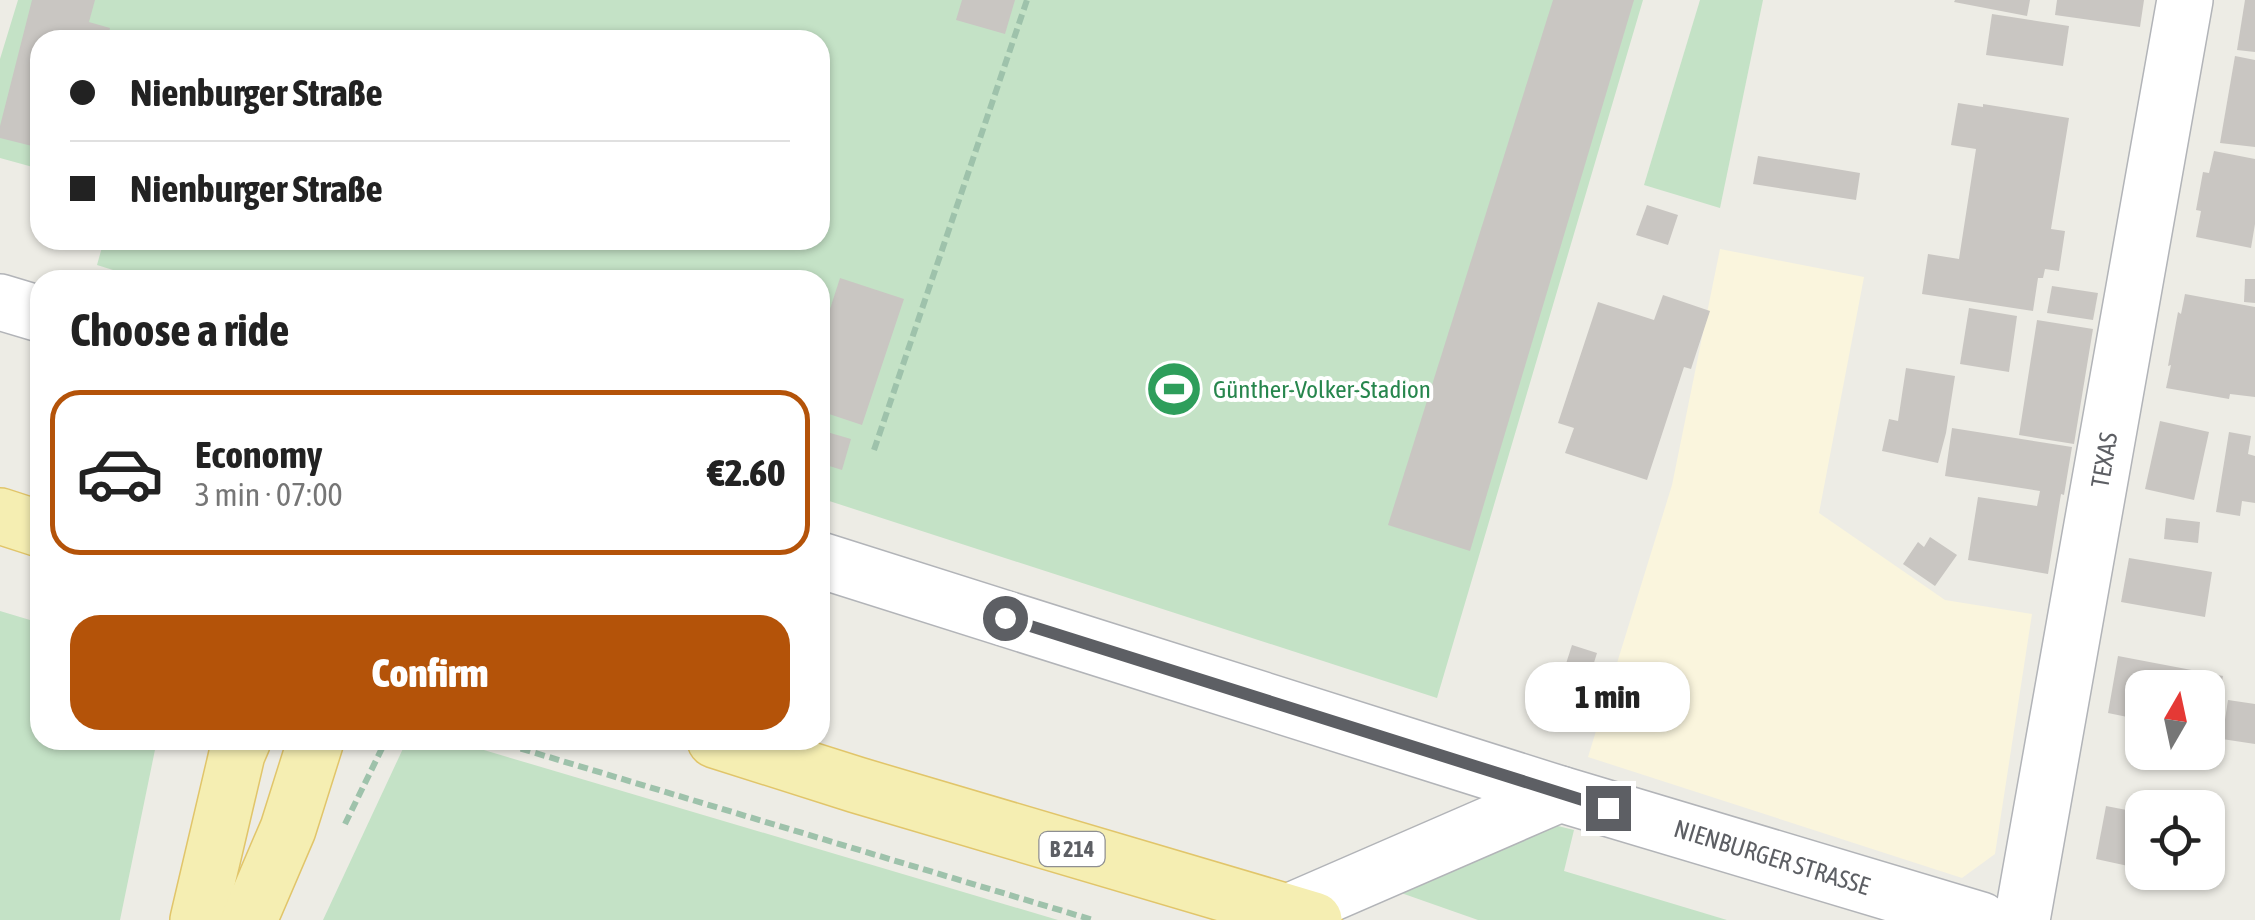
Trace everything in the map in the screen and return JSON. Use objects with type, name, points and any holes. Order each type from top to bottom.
[{"type":"main road","points":[[198,920],[237,750]]},
{"type":"main road","points":[[249,920],[288,829],[313,750]]},
{"type":"main road","points":[[300,793],[343,750]]},
{"type":"main road","name":"B 214","points":[[748,750],[1300,916]]},
{"type":"street","name":"TEXAS","points":[[2022,920],[2185,0]]},
{"type":"street","points":[[0,302],[30,311]]},
{"type":"street","name":"NIENBURGER STRASSE","points":[[830,563],[1560,794],[1980,920]]},
{"type":"street","points":[[1300,916],[1560,794]]},
{"type":"path","points":[[874,450],[1026,0]]},
{"type":"path","points":[[525,750],[1092,920]]},
{"type":"shaded area","points":[[1720,249],[1864,277],[1819,513],[1945,600],[2032,614],[1995,854],[1962,878],[1588,757],[1672,485]]},
{"type":"green space","name":"Günther-Volker-Stadion","points":[[18,0],[1643,0],[1437,698],[830,501],[830,270],[113,270],[97,265],[101,250],[830,250],[830,30],[30,30],[30,166],[0,158],[0,59]]},
{"type":"green space","points":[[1700,0],[1763,0],[1720,208],[1644,185]]},
{"type":"green space","points":[[0,611],[30,620],[30,750],[155,750],[120,920],[0,920]]},
{"type":"green space","points":[[402,750],[484,750],[1058,920],[323,920]]},
{"type":"green space","points":[[1546,823],[1574,830],[1564,871],[1727,920],[1478,920],[1387,888]]},
{"type":"building","points":[[32,0],[95,0],[89,22],[110,30],[30,30],[30,146],[0,138]]},
{"type":"building","points":[[962,0],[1015,0],[1005,34],[956,20]]},
{"type":"building","points":[[1553,0],[1634,0],[1470,551],[1388,525]]},
{"type":"building","points":[[1955,0],[2030,0],[2027,16]]},
{"type":"building","points":[[2057,0],[2144,0],[2140,27],[2055,15]]},
{"type":"building","points":[[2245,0],[2255,0],[2255,52],[2237,50]]},
{"type":"building","points":[[1992,14],[2069,26],[2063,66],[1986,55]]},
{"type":"building","points":[[2235,56],[2255,60],[2255,147],[2220,143]]},
{"type":"building","points":[[1958,103],[2069,118],[2051,229],[2065,231],[2059,271],[2045,269],[2043,278],[2038,278],[2033,311],[1922,294],[1928,254],[1959,259],[1976,149],[1951,145]]},
{"type":"building","points":[[2214,151],[2255,159],[2251,248],[2196,237],[2203,172],[2209,173]]},
{"type":"building","points":[[1758,156],[1860,173],[1856,200],[1753,184]]},
{"type":"building","points":[[1647,205],[1678,215],[1668,245],[1636,235]]},
{"type":"building","points":[[840,278],[904,299],[862,425],[830,414],[830,309]]},
{"type":"building","points":[[2245,279],[2255,279],[2255,303],[2244,302]]},
{"type":"building","points":[[2052,286],[2098,293],[2093,320],[2047,313]]},
{"type":"building","points":[[2185,294],[2255,307],[2255,397],[2230,394],[2229,399],[2166,388],[2178,312],[2181,314]]},
{"type":"building","points":[[1663,295],[1710,311],[1691,369],[1684,367],[1647,480],[1565,453],[1574,428],[1558,423],[1598,302],[1654,320]]},
{"type":"building","points":[[1969,308],[2017,316],[2009,372],[1960,364]]},
{"type":"building","points":[[2037,320],[2093,329],[2074,444],[2019,435]]},
{"type":"building","points":[[1906,368],[1955,376],[1938,463],[1882,451],[1889,419],[1898,421]]},
{"type":"building","points":[[2160,421],[2209,432],[2194,500],[2145,489]]},
{"type":"building","points":[[1952,428],[2072,447],[2048,574],[1968,560],[1978,497],[2037,506],[2040,491],[1945,476]]},
{"type":"building","points":[[2229,432],[2251,436],[2248,454],[2255,456],[2255,503],[2242,501],[2240,516],[2216,512]]},
{"type":"building","points":[[830,433],[851,439],[842,470],[830,466]]},
{"type":"building","points":[[2166,518],[2200,522],[2198,543],[2164,539]]},
{"type":"building","points":[[1930,537],[1957,555],[1935,586],[1903,564],[1918,542],[1924,547]]},
{"type":"building","points":[[2129,558],[2212,572],[2205,617],[2121,602]]},
{"type":"building","points":[[1572,645],[1597,653],[1580,707],[1555,698]]},
{"type":"building","points":[[2118,656],[2192,670],[2125,670],[2125,716],[2108,713]]},
{"type":"building","points":[[2228,700],[2255,704],[2255,744],[2225,739]]},
{"type":"building","points":[[2106,806],[2125,810],[2125,865],[2096,859]]},
{"type":"place","name":"Günther-Volker-Stadion","points":[[1174,389]]},
{"type":"route","points":[[1005,618],[1608,808]]}]
